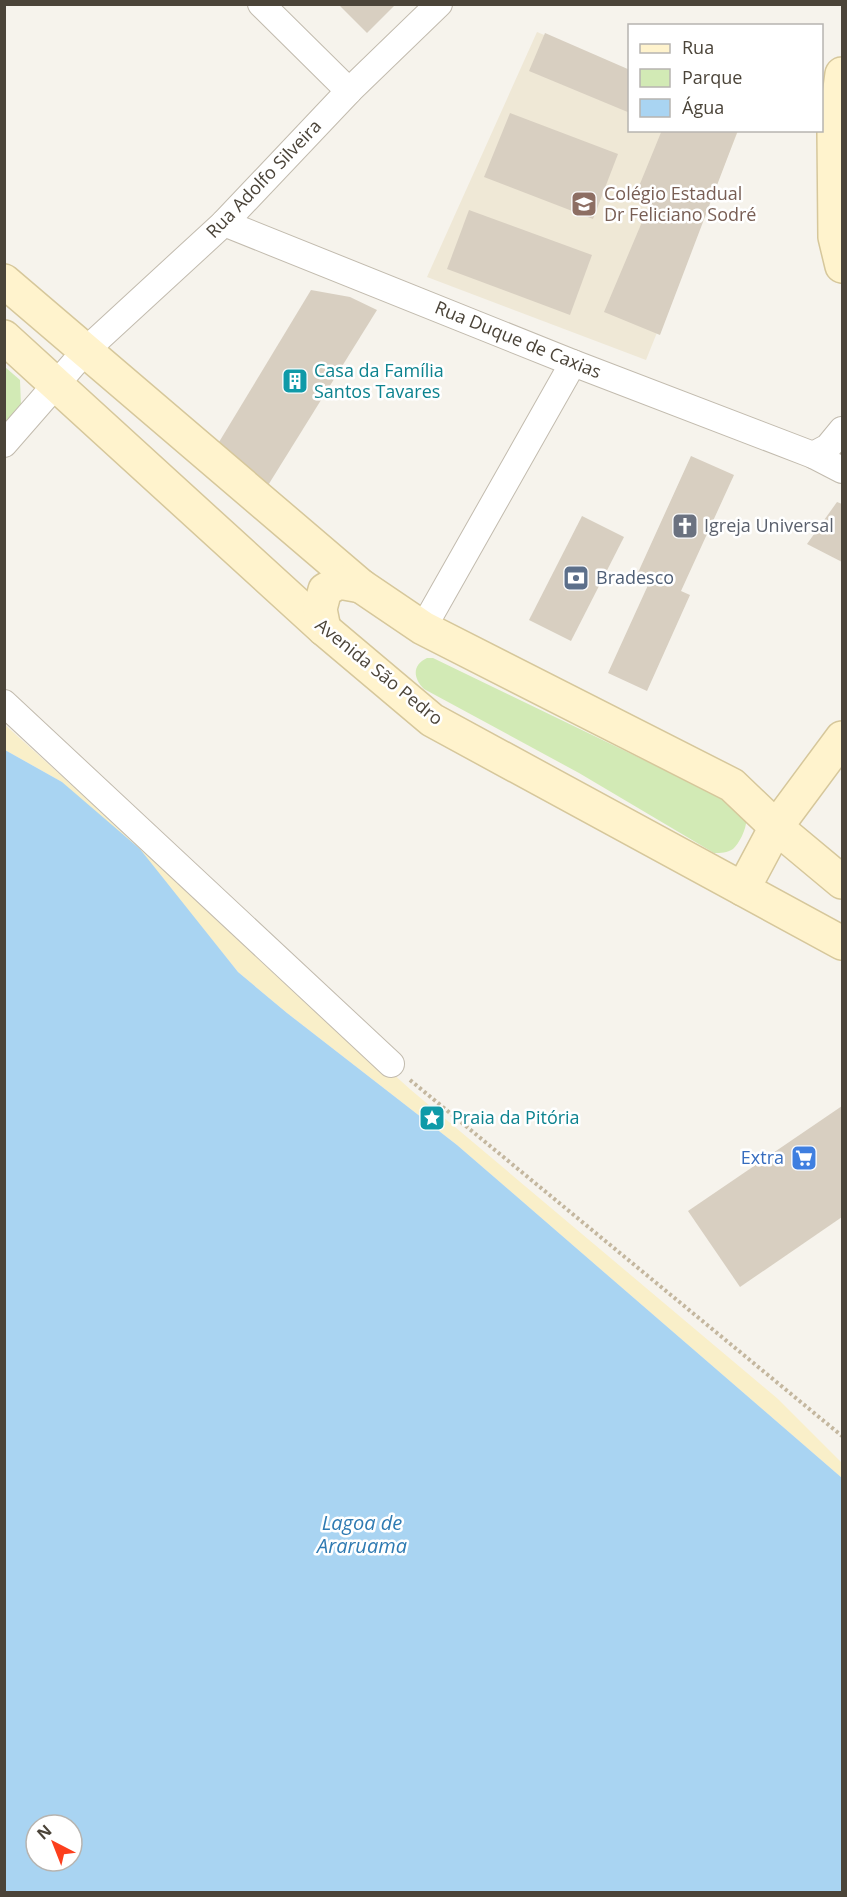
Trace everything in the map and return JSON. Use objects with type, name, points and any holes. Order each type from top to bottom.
[{"type":"street","points":[[261,4],[349,91]]},
{"type":"street","name":"Rua Adolfo Silveira","points":[[4,444],[86,350],[224,223],[349,91],[439,4]]},
{"type":"street","points":[[840,247],[834,132],[843,74]]},
{"type":"street","name":"Rua Duque de Caxias","points":[[224,223],[573,363],[813,455],[843,470]]},
{"type":"street","points":[[4,281],[361,586],[423,628],[732,785],[776,827],[843,882]]},
{"type":"street","name":"Avenida São Pedro","points":[[4,337],[324,629],[432,720],[843,943]]},
{"type":"street","points":[[423,628],[573,363]]},
{"type":"street","points":[[813,455],[828,447],[843,430]]},
{"type":"street","points":[[324,629],[320,609],[325,590],[339,582],[361,586]]},
{"type":"street","points":[[4,703],[390,1064]]},
{"type":"street","points":[[743,889],[776,827],[841,745]]},
{"type":"path","points":[[390,1064],[843,1436]]},
{"type":"shaded area","name":"Colégio Estadual Dr Feliciano Sodré","points":[[537,32],[628,70],[628,132],[738,132],[646,360],[427,277]]},
{"type":"green space","points":[[5,367],[20,380],[21,406],[5,425]]},
{"type":"green space","points":[[427,658],[433,658],[737,805],[746,817],[741,839],[731,850],[714,853],[579,773],[424,689],[416,672],[419,664]]},
{"type":"sand","name":"Praia da Pitória","points":[[4,724],[411,1090],[778,1399],[842,1463],[842,1478],[457,1145],[238,972],[200,925],[62,782],[5,750]]},
{"type":"water","name":"Lagoa de Araruama","points":[[5,750],[62,782],[140,849],[238,972],[457,1145],[842,1478],[842,1892],[5,1892]]},
{"type":"building","points":[[338,4],[396,4],[367,33]]},
{"type":"building","points":[[545,33],[628,69],[628,112],[529,71]]},
{"type":"building","points":[[510,113],[618,154],[593,219],[484,177]]},
{"type":"building","points":[[661,132],[737,132],[660,335],[604,312],[650,203],[635,196]]},
{"type":"building","points":[[469,210],[592,255],[570,315],[447,269]]},
{"type":"building","name":"Casa da Família Santos Tavares","points":[[311,290],[350,297],[377,310],[262,495],[213,452]]},
{"type":"building","name":"Igreja Universal","points":[[691,456],[734,475],[681,591],[690,595],[647,691],[608,673],[649,583],[636,577]]},
{"type":"building","points":[[837,502],[842,504],[842,562],[807,544]]},
{"type":"building","name":"Bradesco","points":[[582,516],[624,537],[571,641],[529,620]]},
{"type":"building","name":"Extra","points":[[842,1106],[842,1217],[740,1287],[688,1211]]},
{"type":"place","name":"Colégio Estadual Dr Feliciano Sodré","points":[[584,204]]},
{"type":"place","name":"Casa da Família Santos Tavares","points":[[295,381]]},
{"type":"place","name":"Igreja Universal","points":[[685,526]]},
{"type":"place","name":"Bradesco","points":[[576,578]]},
{"type":"place","name":"Praia da Pitória","points":[[432,1118]]},
{"type":"place","name":"Extra","points":[[804,1158]]}]
